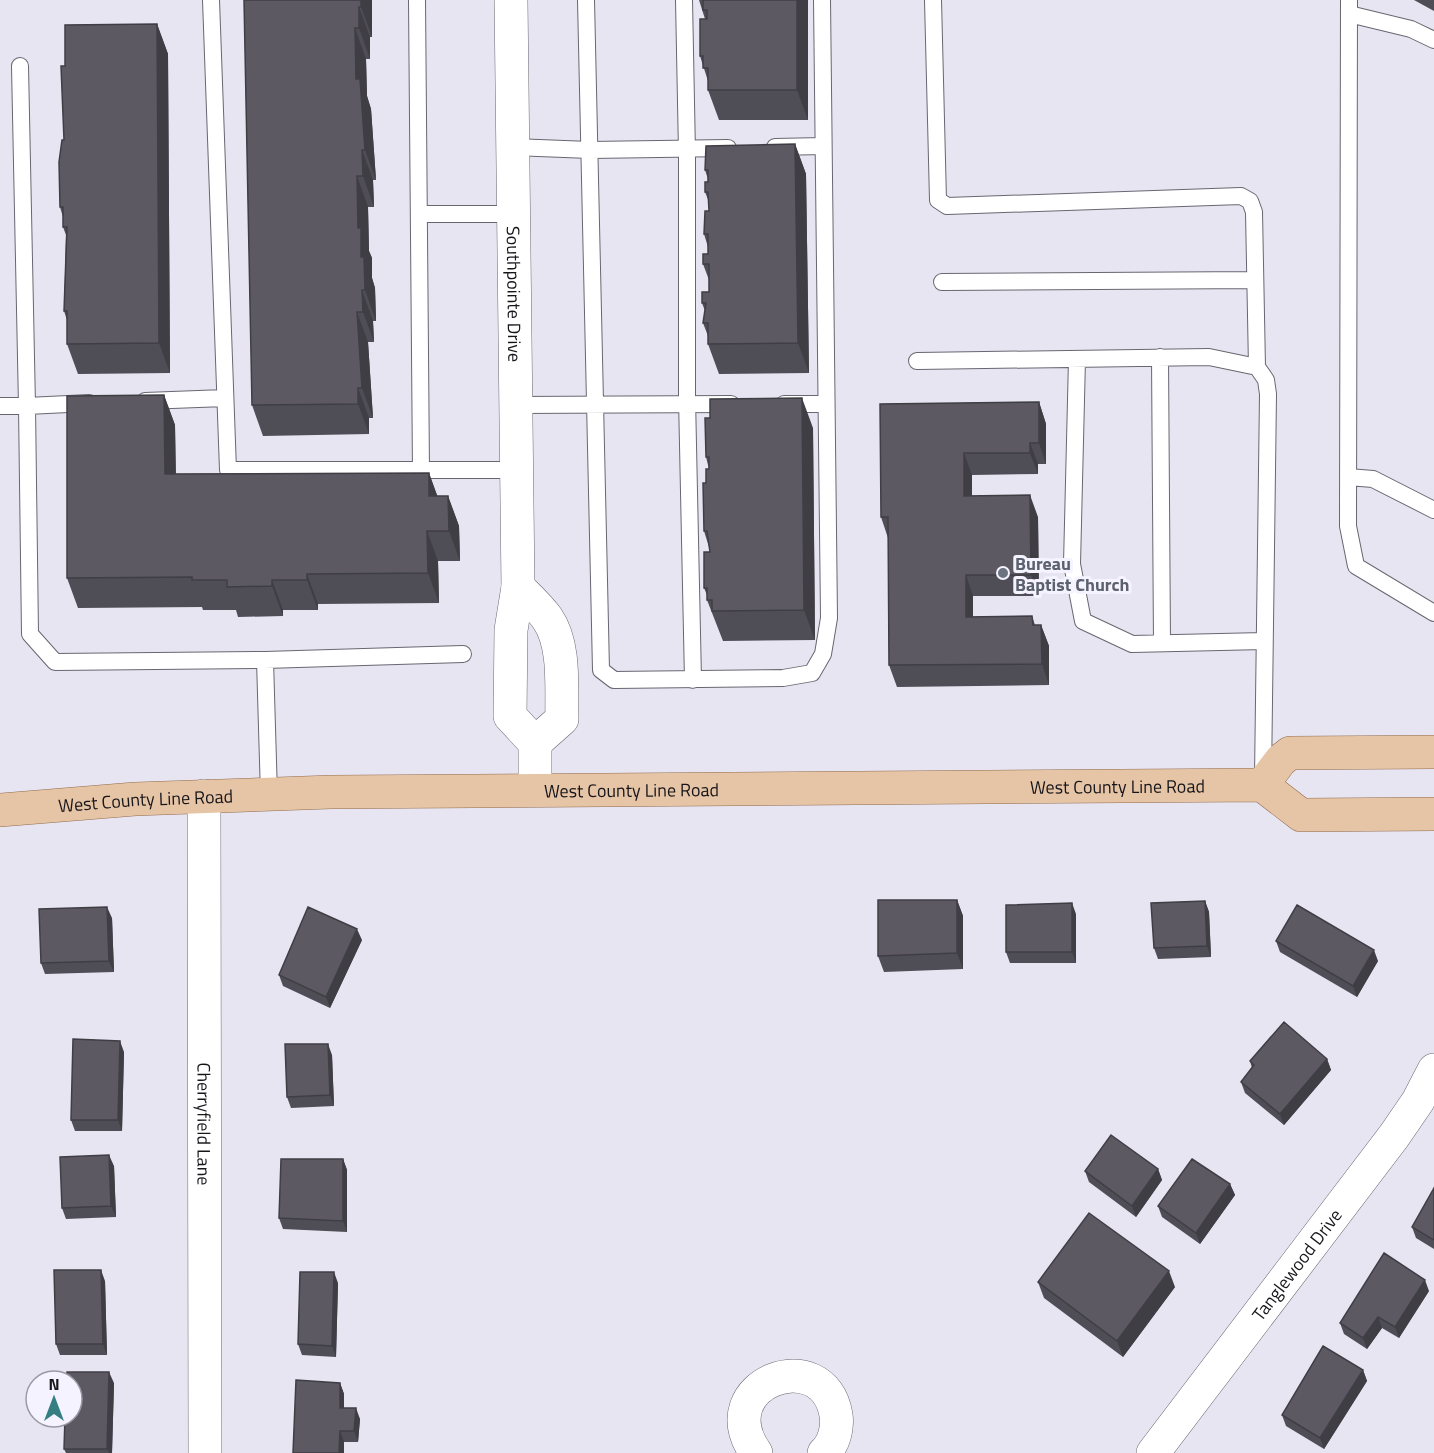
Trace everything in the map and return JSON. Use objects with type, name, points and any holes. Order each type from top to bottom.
[{"type":"main road","points":[[1434,752],[1290,753],[1281,760],[1262,785],[1301,815],[1434,814]]},
{"type":"main road","name":"West County Line Road","points":[[0,810],[204,796],[536,790],[1262,785]]},
{"type":"street","name":"Southpointe Drive","points":[[511,0],[518,587],[511,630],[510,716],[536,743]]},
{"type":"street","points":[[518,587],[548,619],[556,638],[560,657],[562,719],[536,743],[536,790]]},
{"type":"street","name":"Cherryfield Lane","points":[[204,796],[205,1453]]},
{"type":"street","name":"Tanglewood Drive","points":[[1153,1453],[1394,1137],[1418,1101],[1434,1070]]},
{"type":"street","points":[[756,1453],[748,1442],[744,1427],[745,1411],[751,1397],[761,1385],[774,1378],[789,1375],[804,1377],[817,1384],[828,1394],[837,1422],[828,1452]]},
{"type":"lane","points":[[211,0],[228,470],[517,470]]},
{"type":"lane","points":[[417,0],[421,470]]},
{"type":"lane","points":[[586,0],[601,670],[614,680],[783,678],[812,673],[823,654],[829,618],[822,0]]},
{"type":"lane","points":[[684,0],[687,149],[687,404],[693,680]]},
{"type":"lane","points":[[933,0],[938,200],[947,206],[1241,196],[1250,201],[1254,212],[1257,367],[1266,380],[1268,394],[1262,785]]},
{"type":"lane","points":[[1434,40],[1411,29],[1349,7],[1348,526],[1356,566],[1434,613]]},
{"type":"lane","points":[[20,66],[30,634],[55,662],[265,660],[463,654]]},
{"type":"lane","points":[[513,147],[590,150],[823,146]]},
{"type":"lane","points":[[419,214],[513,214]]},
{"type":"lane","points":[[942,282],[1255,280]]},
{"type":"lane","points":[[1160,357],[1162,643]]},
{"type":"lane","points":[[917,361],[1209,357],[1257,367]]},
{"type":"lane","points":[[1077,359],[1072,564],[1083,621],[1132,644],[1264,641]]},
{"type":"lane","points":[[132,402],[225,398]]},
{"type":"lane","points":[[0,406],[108,402]]},
{"type":"lane","points":[[516,405],[745,404]]},
{"type":"lane","points":[[768,404],[825,404]]},
{"type":"lane","points":[[1348,477],[1373,479],[1434,510]]},
{"type":"lane","points":[[265,660],[269,795]]},
{"type":"building","points":[[244,0],[361,0],[359,28],[355,28],[356,79],[360,79],[365,150],[362,150],[363,176],[357,176],[358,228],[361,228],[361,257],[364,257],[365,290],[362,290],[363,312],[357,312],[362,388],[358,388],[358,404],[252,405]]},
{"type":"building","points":[[703,0],[797,0],[797,90],[708,90],[708,68],[703,68],[703,56],[700,56],[700,19],[707,19],[707,10],[703,10]]},
{"type":"building","points":[[157,24],[159,343],[67,344],[67,311],[64,311],[67,227],[63,227],[63,207],[60,207],[59,162],[62,140],[64,140],[61,66],[65,66],[65,25]]},
{"type":"building","points":[[795,144],[798,343],[708,344],[708,323],[703,323],[706,303],[702,303],[702,292],[709,292],[709,264],[703,264],[703,254],[708,254],[708,234],[704,234],[705,211],[709,211],[708,192],[705,192],[705,182],[708,182],[708,170],[705,170],[706,146]]},
{"type":"building","points":[[164,395],[165,474],[429,473],[429,496],[448,496],[449,531],[427,531],[428,573],[307,574],[307,580],[272,580],[272,586],[227,587],[227,580],[192,580],[192,577],[67,578],[67,396]]},
{"type":"building","points":[[802,398],[804,610],[712,611],[712,600],[707,600],[707,588],[704,588],[704,552],[710,552],[707,531],[704,531],[703,483],[706,483],[706,469],[709,469],[709,457],[706,457],[705,418],[710,418],[710,399]]},
{"type":"building","points":[[1039,402],[1039,443],[1030,443],[1030,453],[964,453],[964,496],[1030,495],[1031,575],[966,575],[966,617],[1032,616],[1033,625],[1041,625],[1042,664],[889,665],[888,517],[881,517],[880,404]]},
{"type":"building","points":[[878,900],[957,900],[957,953],[878,956]]},
{"type":"building","points":[[1205,901],[1207,946],[1154,948],[1151,903]]},
{"type":"building","points":[[1072,903],[1072,952],[1006,952],[1006,905]]},
{"type":"building","points":[[1297,905],[1374,950],[1353,986],[1276,941]]},
{"type":"building","points":[[107,907],[109,961],[41,963],[39,909]]},
{"type":"building","points":[[308,907],[357,929],[326,997],[279,975]]},
{"type":"building","points":[[1284,1022],[1327,1059],[1280,1114],[1241,1082],[1254,1065],[1250,1061]]},
{"type":"building","points":[[73,1039],[120,1041],[118,1120],[71,1120]]},
{"type":"building","points":[[285,1044],[328,1044],[330,1095],[287,1097]]},
{"type":"building","points":[[1111,1135],[1158,1169],[1132,1206],[1085,1171]]},
{"type":"building","points":[[109,1155],[111,1206],[62,1208],[60,1157]]},
{"type":"building","points":[[281,1159],[343,1159],[343,1221],[279,1218]]},
{"type":"building","points":[[1192,1159],[1230,1184],[1196,1233],[1158,1206]]},
{"type":"building","points":[[1434,1188],[1434,1240],[1412,1227]]},
{"type":"building","points":[[1089,1213],[1169,1271],[1117,1341],[1038,1282]]},
{"type":"building","points":[[1384,1253],[1425,1280],[1395,1327],[1378,1317],[1363,1338],[1340,1323]]},
{"type":"building","points":[[54,1270],[101,1270],[103,1344],[56,1344]]},
{"type":"building","points":[[300,1272],[334,1272],[332,1346],[298,1344]]},
{"type":"building","points":[[1323,1346],[1363,1370],[1320,1438],[1282,1415]]},
{"type":"building","points":[[84,1372],[109,1372],[107,1449],[64,1449],[65,1429],[84,1429]]},
{"type":"building","points":[[296,1380],[340,1383],[340,1408],[356,1408],[354,1431],[340,1431],[339,1453],[293,1453]]},
{"type":"place","name":"Bureau Baptist Church","points":[[1003,573]]}]
